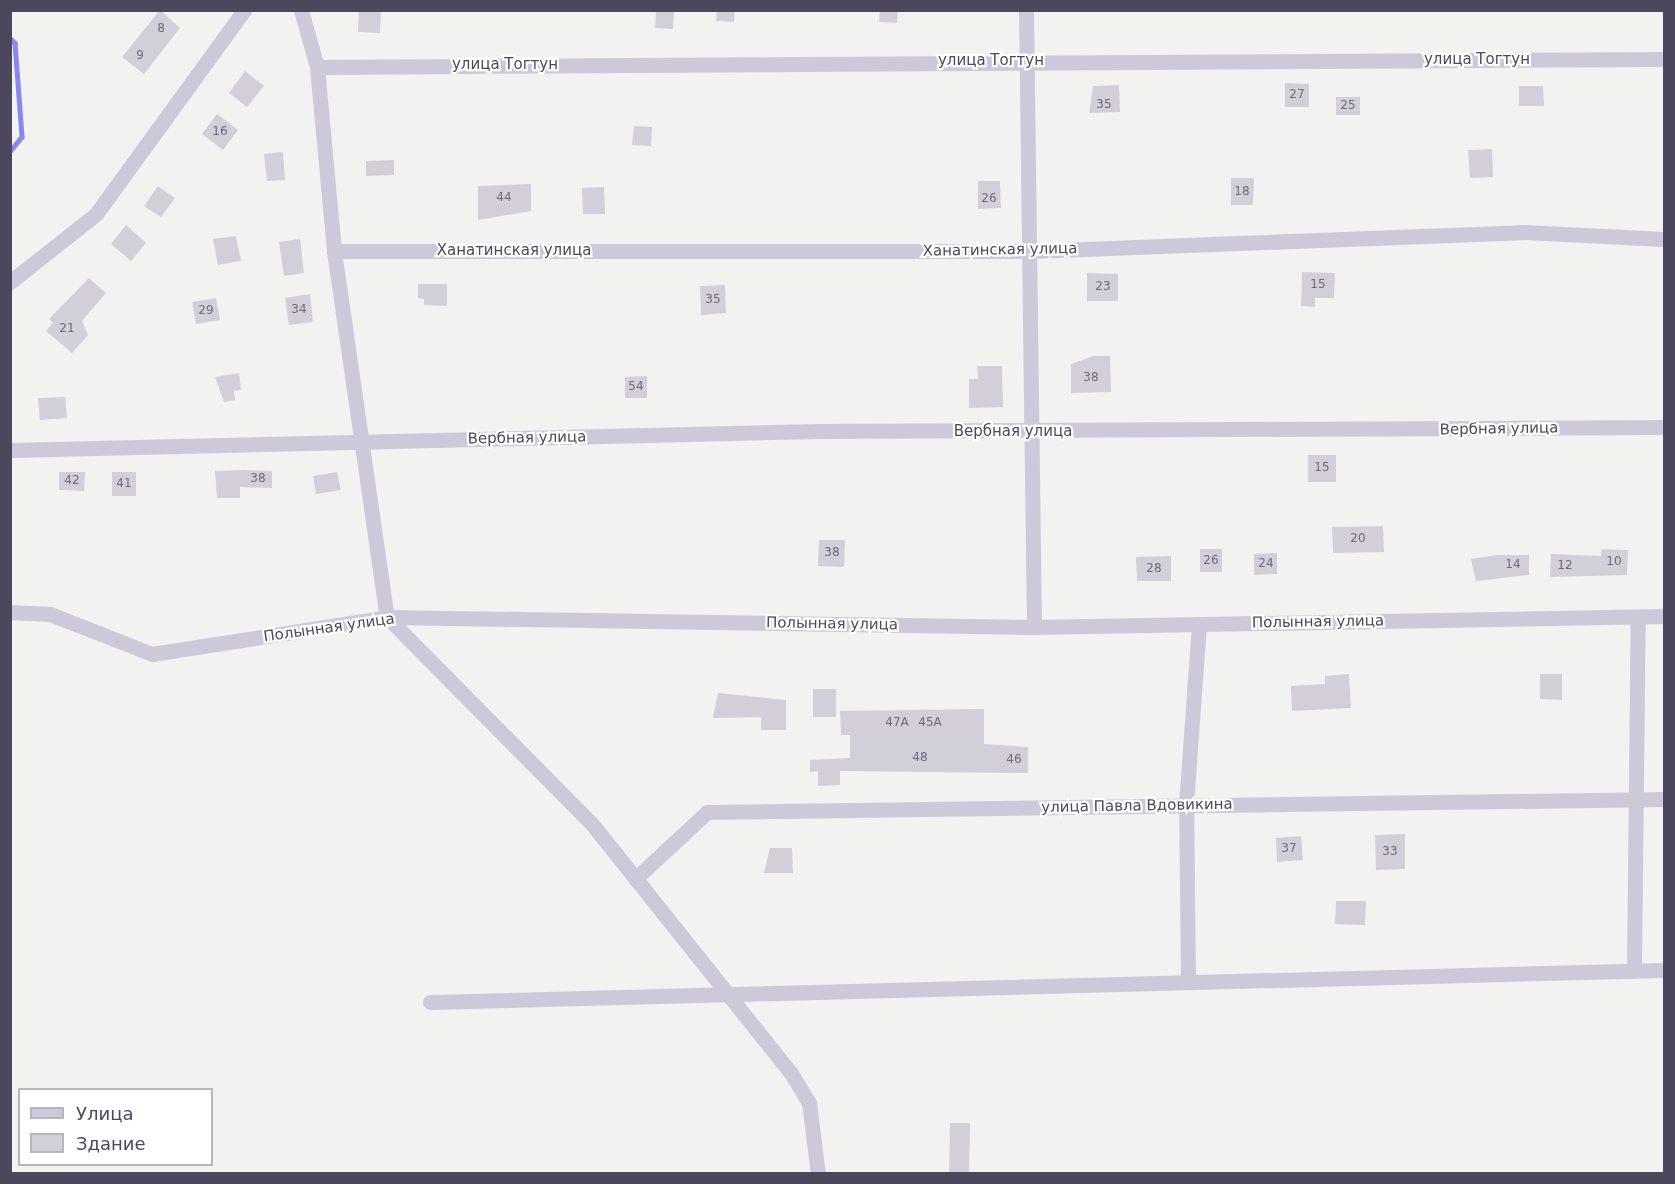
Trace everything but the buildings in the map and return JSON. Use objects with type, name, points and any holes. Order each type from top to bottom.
[{"type":"street","points":[[10,282],[96,214],[244,10]]},
{"type":"street","points":[[301,10],[317,67],[334,251],[387,617],[592,825],[724,994],[791,1072],[809,1103],[818,1173]]},
{"type":"street","points":[[1026,10],[1032,251],[1034,627]]},
{"type":"street","name":"улица Тогтун","points":[[317,67],[1665,59]]},
{"type":"street","name":"Ханатинская улица","points":[[334,251],[1032,251],[1521,232],[1665,238]]},
{"type":"street","name":"Вербная улица","points":[[10,450],[819,431],[1032,433],[1665,427]]},
{"type":"street","name":"Полынная улица","points":[[10,612],[50,614],[152,654],[387,617],[1034,627],[1665,616]]},
{"type":"street","points":[[1634,971],[1638,617]]},
{"type":"street","points":[[1188,982],[1186,806],[1199,624]]},
{"type":"street","name":"улица Павла Вдовикина","points":[[635,879],[707,812],[1665,799]]},
{"type":"street","points":[[430,1002],[1665,970]]},
{"type":"waterway","points":[[10,38],[15,43],[22,137],[10,152]]}]
